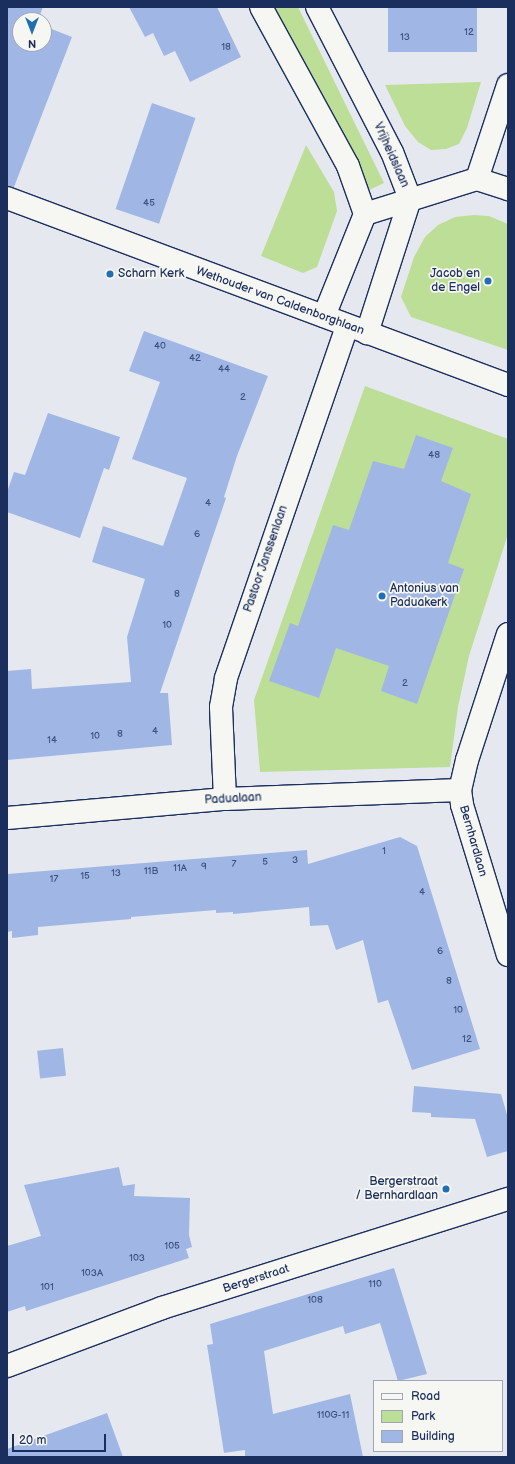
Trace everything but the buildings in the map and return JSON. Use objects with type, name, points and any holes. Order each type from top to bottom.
[{"type":"street","points":[[261,7],[348,166],[365,214],[324,316]]},
{"type":"street","name":"Vrijheidslaan","points":[[317,7],[392,152],[410,199],[357,330]]},
{"type":"street","points":[[477,178],[508,85]]},
{"type":"street","points":[[365,214],[477,178],[508,189]]},
{"type":"street","name":"Wethouder van Caldenborghlaan","points":[[7,198],[324,316],[357,330],[508,385]]},
{"type":"street","name":"Pastoor Janssenlaan","points":[[225,798],[221,707],[226,678],[357,330]]},
{"type":"street","name":"Bernhardlaan","points":[[508,634],[462,774],[460,790],[464,813],[508,955]]},
{"type":"street","name":"Padualaan","points":[[7,818],[225,798],[460,790]]},
{"type":"street","name":"Bergerstraat","points":[[7,1366],[162,1308],[508,1199]]},
{"type":"green space","points":[[267,7],[298,7],[384,183],[365,192]]},
{"type":"green space","points":[[481,82],[467,128],[459,144],[446,149],[431,150],[418,142],[405,126],[385,85]]},
{"type":"green space","points":[[306,145],[334,192],[337,211],[317,267],[303,273],[261,256]]},
{"type":"green space","points":[[474,215],[489,216],[508,224],[508,350],[411,317],[401,297],[414,257],[425,237],[438,225],[455,217]]},
{"type":"green space","points":[[365,386],[508,439],[508,534],[469,656],[458,707],[450,767],[260,772],[254,700]]},
{"type":"place","name":"Scharn Kerk","points":[[110,274]]},
{"type":"place","name":"Jacob en de Engel","points":[[488,281]]},
{"type":"place","name":"Antonius van Paduakerk","points":[[382,596]]},
{"type":"place","name":"Bergerstraat / Bernhardlaan","points":[[446,1189]]}]
